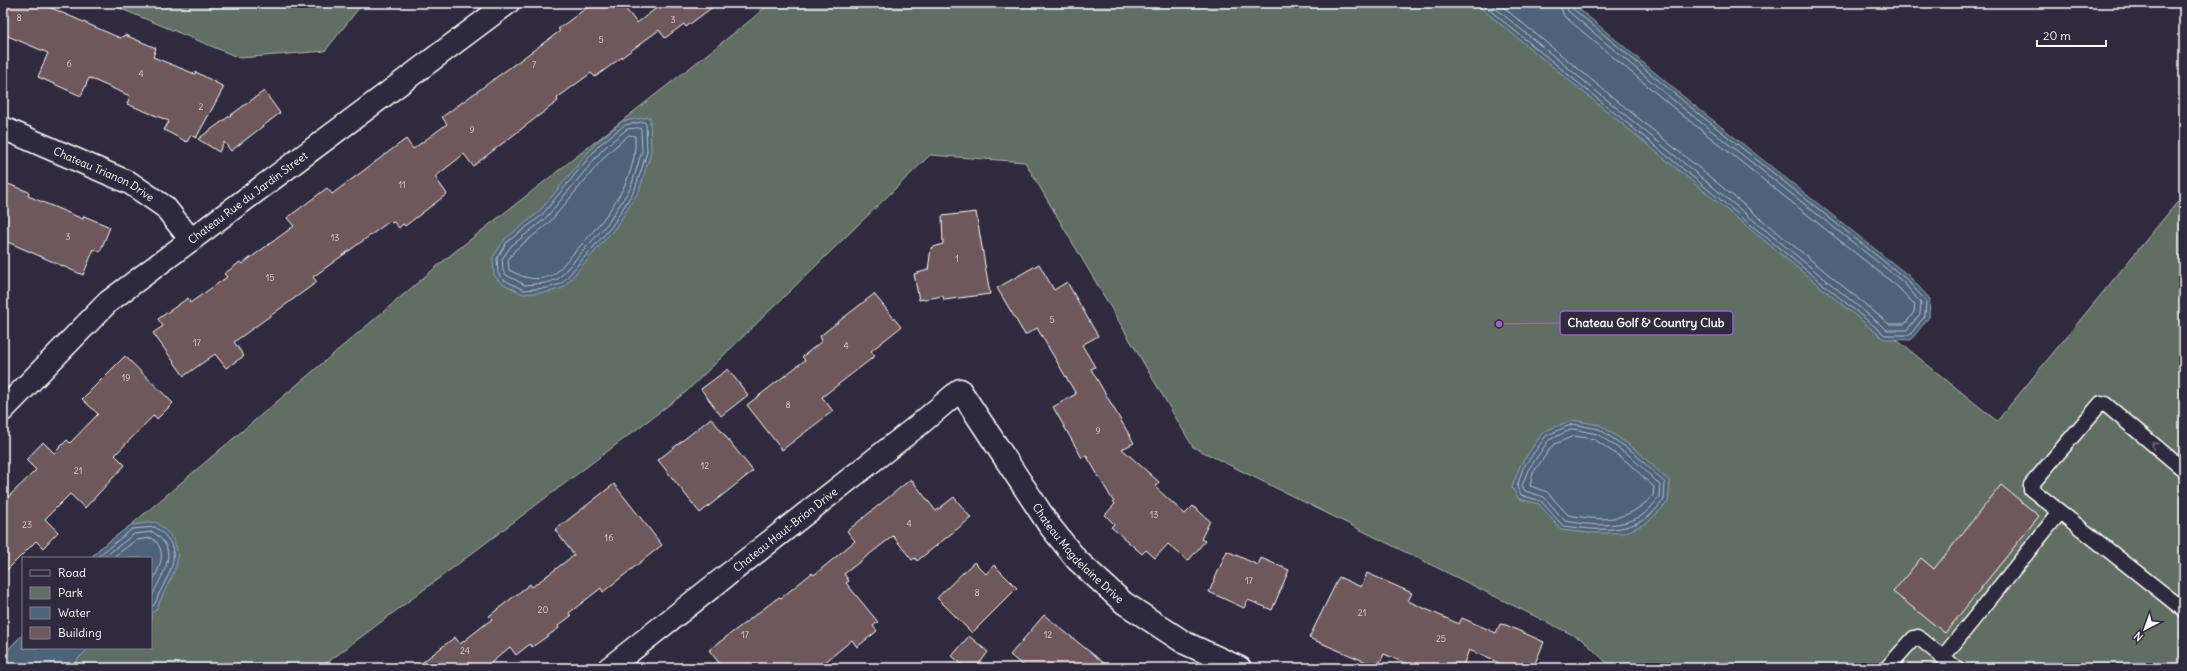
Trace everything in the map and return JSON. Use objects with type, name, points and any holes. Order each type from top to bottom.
[{"type":"street","name":"Chateau Rue du Jardin Street","points":[[3,410],[108,302],[508,3]]},
{"type":"street","name":"Chateau Trianon Drive","points":[[3,128],[130,183],[166,207],[191,240]]},
{"type":"street","name":"Chateau Haut-Brion Drive","points":[[609,668],[921,423],[960,390]]},
{"type":"street","name":"Chateau Magdelaine Drive","points":[[960,390],[1049,525],[1077,560],[1124,603],[1185,643],[1240,668]]},
{"type":"lane","points":[[2184,470],[2105,404],[2101,403],[2031,485],[2031,489],[2184,610]]},
{"type":"lane","points":[[1943,658],[2060,512]]},
{"type":"lane","points":[[1887,668],[1914,638],[1918,638],[1956,668]]},
{"type":"green space","points":[[107,3],[363,3],[325,51],[240,58]]},
{"type":"green space","points":[[769,3],[1480,3],[1997,421],[2184,194],[2184,668],[1612,668],[1583,640],[1193,447],[1025,162],[930,155],[686,392],[320,668],[3,668],[3,655],[22,635],[22,649],[152,649],[152,557],[92,557],[98,550],[131,525],[448,257],[752,19]]},
{"type":"water","points":[[1475,3],[1572,3],[1690,102],[1909,276],[1930,299],[1929,317],[1911,340],[1884,339]]},
{"type":"water","points":[[650,117],[651,152],[639,191],[615,228],[563,288],[549,292],[523,294],[500,282],[494,275],[493,257],[505,239],[538,213],[596,143],[623,121]]},
{"type":"water","points":[[1572,420],[1600,425],[1635,449],[1670,482],[1668,502],[1647,523],[1624,533],[1589,533],[1561,530],[1539,504],[1519,499],[1512,487],[1520,466],[1543,432]]},
{"type":"water","points":[[156,522],[168,533],[175,544],[177,554],[173,575],[156,610],[152,612],[152,557],[92,557],[98,550],[131,525]]},
{"type":"water","points":[[22,635],[22,649],[88,649],[69,668],[3,668],[3,655]]},
{"type":"building","points":[[3,3],[40,3],[120,38],[125,35],[156,48],[153,57],[195,74],[196,72],[224,87],[196,138],[191,135],[187,142],[164,130],[169,121],[127,104],[130,96],[89,78],[81,96],[38,77],[48,53],[3,34]]},
{"type":"building","points":[[593,3],[621,3],[637,23],[663,3],[718,3],[686,27],[684,24],[665,38],[659,30],[595,77],[591,73],[557,98],[558,101],[473,166],[464,154],[435,177],[447,194],[405,226],[403,224],[399,228],[394,222],[392,223],[390,221],[313,277],[317,282],[234,342],[244,356],[226,368],[215,354],[184,376],[153,333],[163,326],[158,319],[188,298],[190,303],[227,277],[224,274],[240,262],[242,264],[294,226],[287,218],[327,188],[332,194],[406,139],[413,149],[447,124],[442,117],[560,31],[558,29]]},
{"type":"building","points":[[264,91],[280,113],[231,151],[224,142],[219,152],[198,139]]},
{"type":"building","points":[[3,182],[29,192],[28,196],[83,219],[84,216],[110,227],[100,252],[94,249],[83,275],[3,240]]},
{"type":"building","points":[[976,212],[990,294],[944,300],[943,296],[919,300],[914,274],[928,270],[931,248],[943,244],[942,216]]},
{"type":"building","points":[[1039,264],[1054,290],[1067,282],[1098,336],[1082,345],[1095,367],[1091,369],[1134,443],[1122,449],[1159,482],[1155,487],[1185,514],[1193,506],[1210,521],[1201,539],[1205,541],[1188,561],[1168,544],[1155,558],[1146,550],[1142,554],[1111,527],[1114,524],[1105,515],[1115,504],[1086,455],[1082,458],[1053,407],[1076,394],[1037,328],[1025,335],[997,288]]},
{"type":"building","points":[[874,294],[901,327],[871,351],[875,356],[822,397],[833,411],[782,450],[747,405],[805,360],[802,357],[822,341],[820,336]]},
{"type":"building","points":[[125,356],[173,403],[157,419],[154,415],[115,455],[125,465],[85,508],[70,494],[45,519],[58,532],[43,548],[36,541],[3,574],[3,502],[36,470],[26,460],[43,442],[54,453],[67,440],[70,443],[98,414],[82,399]]},
{"type":"building","points":[[728,369],[748,395],[721,416],[701,389]]},
{"type":"building","points":[[711,418],[753,471],[700,513],[658,460]]},
{"type":"building","points":[[911,479],[936,511],[954,497],[971,518],[917,561],[915,558],[912,560],[893,536],[844,574],[849,581],[846,583],[878,622],[873,626],[877,631],[857,647],[852,640],[818,668],[723,668],[709,650],[779,597],[781,598],[812,573],[814,575],[855,541],[847,531]]},
{"type":"building","points":[[614,484],[662,545],[603,592],[601,588],[569,613],[571,616],[558,626],[559,628],[532,647],[530,644],[516,655],[510,647],[485,668],[415,668],[455,637],[460,644],[492,619],[489,616],[530,584],[532,587],[574,555],[555,530]]},
{"type":"building","points":[[2001,485],[2039,516],[1945,633],[1893,592],[1921,558],[1934,569]]},
{"type":"building","points":[[1227,551],[1258,565],[1261,558],[1289,570],[1272,610],[1248,600],[1244,608],[1209,592]]},
{"type":"building","points":[[974,562],[986,574],[994,565],[1017,588],[972,633],[937,598]]},
{"type":"building","points":[[1367,573],[1412,593],[1408,601],[1459,624],[1462,618],[1496,633],[1500,624],[1506,625],[1544,642],[1533,668],[1511,668],[1469,650],[1462,668],[1416,668],[1384,654],[1378,667],[1309,638],[1339,577],[1361,587]]},
{"type":"building","points":[[1044,615],[1110,668],[1026,668],[1010,655]]},
{"type":"building","points":[[969,636],[988,652],[976,668],[966,668],[952,656]]},
{"type":"place","name":"Chateau Golf & Country Club","points":[[1499,324]]}]
